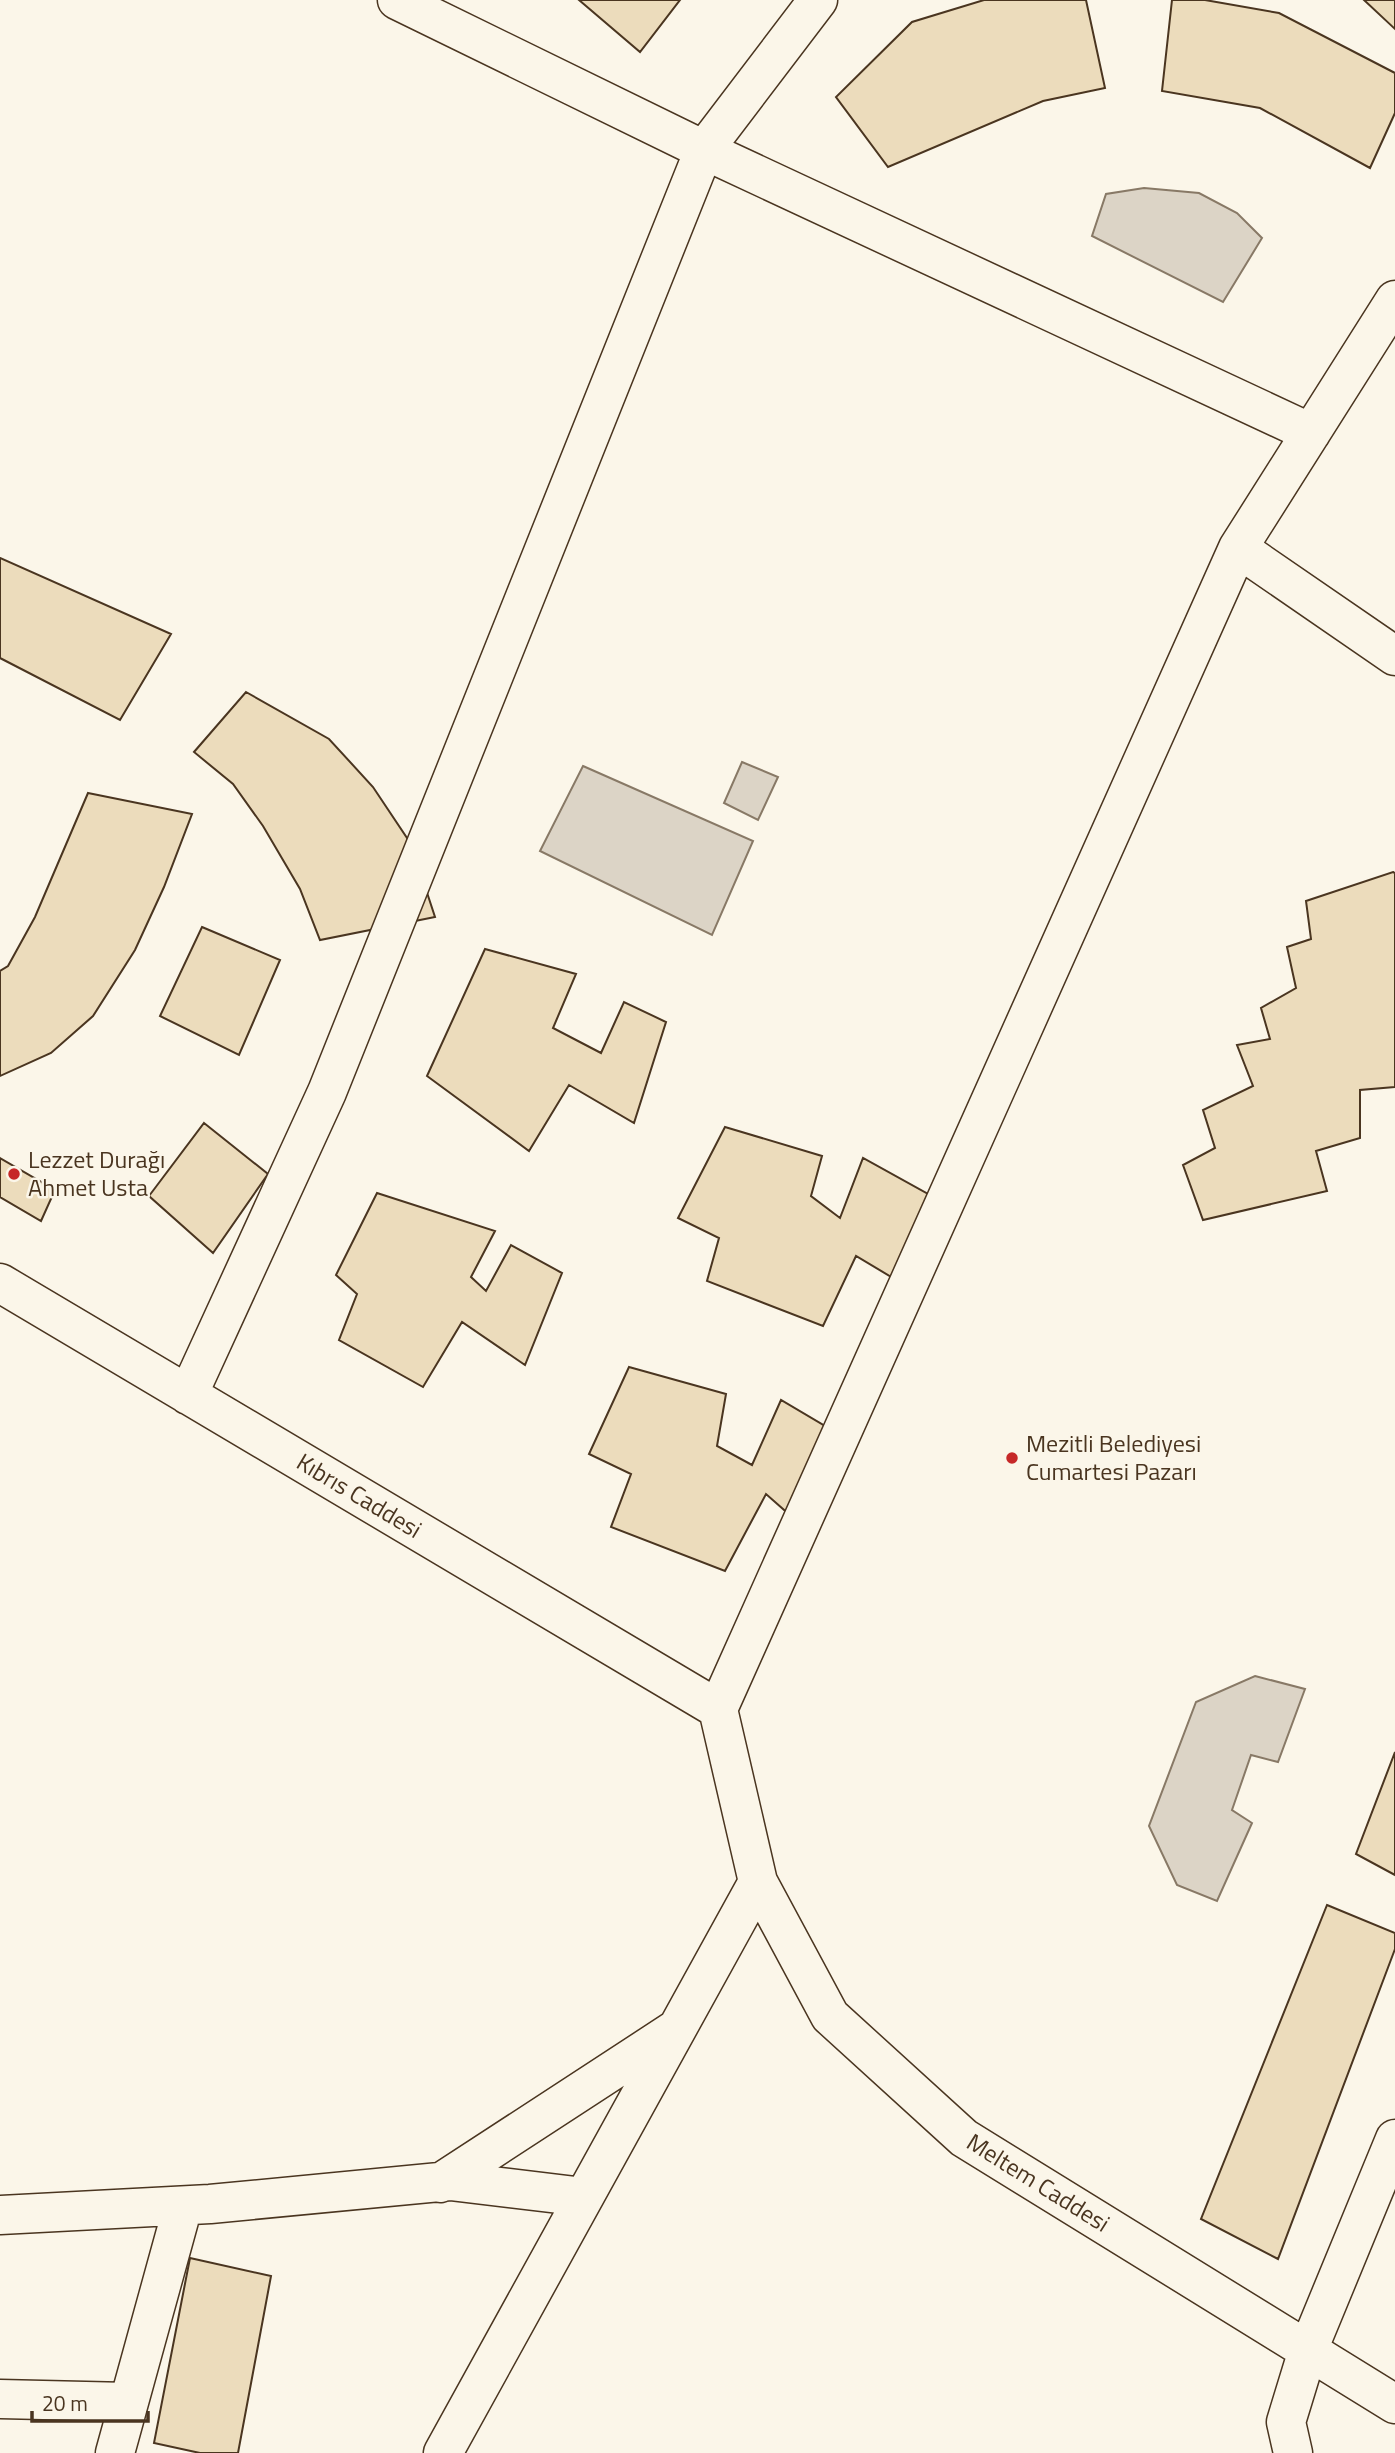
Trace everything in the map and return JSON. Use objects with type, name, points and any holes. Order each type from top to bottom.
[{"type":"street","points":[[397,0],[704,150],[1311,433]]},
{"type":"street","points":[[188,1395],[327,1092],[704,150],[818,0]]},
{"type":"street","points":[[718,1709],[1238,548],[1395,300]]},
{"type":"street","points":[[1238,548],[1395,656]]},
{"type":"street","name":"Kıbrıs Caddesi","points":[[0,1283],[718,1709]]},
{"type":"street","name":"Meltem Caddesi","points":[[718,1709],[758,1882],[830,2016],[964,2138],[1395,2404]]},
{"type":"street","points":[[443,2453],[758,1882]]},
{"type":"street","points":[[440,2183],[676,2029]]},
{"type":"street","points":[[1293,2453],[1286,2422],[1308,2350],[1395,2139]]},
{"type":"street","points":[[0,2216],[183,2206],[450,2181],[584,2197]]},
{"type":"street","points":[[115,2453],[183,2206]]},
{"type":"street","points":[[0,2399],[128,2402]]},
{"type":"shaded area","points":[[1144,188],[1199,193],[1237,213],[1262,238],[1223,302],[1092,236],[1106,194]]},
{"type":"shaded area","points":[[742,762],[778,777],[758,820],[724,803]]},
{"type":"shaded area","points":[[583,766],[753,841],[712,935],[540,851]]},
{"type":"shaded area","points":[[1255,1676],[1305,1689],[1278,1762],[1251,1755],[1232,1810],[1252,1823],[1217,1901],[1177,1885],[1149,1826],[1196,1702]]},
{"type":"building","points":[[579,0],[680,0],[640,52]]},
{"type":"building","points":[[984,0],[1086,0],[1105,88],[1043,101],[888,167],[836,97],[912,22]]},
{"type":"building","points":[[1172,0],[1205,0],[1279,13],[1395,73],[1395,113],[1370,168],[1260,108],[1162,91]]},
{"type":"building","points":[[1364,0],[1395,0],[1395,29]]},
{"type":"building","points":[[0,558],[171,634],[120,720],[0,658]]},
{"type":"building","points":[[246,692],[329,739],[373,787],[411,844],[435,917],[320,940],[300,889],[263,826],[233,784],[194,752]]},
{"type":"building","points":[[88,793],[192,814],[164,887],[135,950],[93,1016],[51,1053],[0,1076],[0,971],[8,966],[35,917]]},
{"type":"building","points":[[1393,872],[1395,1087],[1360,1090],[1360,1138],[1316,1151],[1327,1191],[1203,1220],[1183,1165],[1215,1148],[1203,1110],[1253,1086],[1237,1045],[1270,1039],[1261,1008],[1296,988],[1287,947],[1311,939],[1306,901]]},
{"type":"building","points":[[202,927],[280,960],[239,1055],[160,1016]]},
{"type":"building","points":[[485,949],[576,974],[553,1028],[601,1053],[624,1002],[666,1022],[634,1123],[569,1085],[529,1151],[427,1076]]},
{"type":"building","points":[[204,1123],[268,1174],[213,1253],[149,1196]]},
{"type":"building","points":[[725,1127],[822,1156],[811,1196],[840,1218],[863,1158],[928,1194],[893,1278],[856,1256],[823,1326],[707,1281],[719,1238],[678,1218]]},
{"type":"building","name":"Lezzet Durağı Ahmet Usta","points":[[0,1158],[55,1190],[41,1221],[0,1197]]},
{"type":"building","points":[[377,1193],[495,1231],[471,1277],[486,1291],[511,1245],[562,1273],[525,1365],[462,1322],[423,1387],[339,1340],[357,1294],[336,1275]]},
{"type":"building","points":[[629,1367],[726,1394],[717,1446],[752,1465],[781,1400],[830,1429],[791,1516],[766,1494],[725,1571],[611,1527],[631,1474],[589,1454]]},
{"type":"building","points":[[1395,1752],[1395,1875],[1356,1854]]},
{"type":"building","points":[[1327,1905],[1395,1933],[1395,1949],[1278,2259],[1201,2219]]},
{"type":"building","points":[[190,2258],[271,2276],[238,2453],[200,2453],[154,2443]]},
{"type":"place","name":"Lezzet Durağı Ahmet Usta","points":[[14,1174]]},
{"type":"place","name":"Mezitli Belediyesi Cumartesi Pazarı","points":[[1012,1458]]}]
